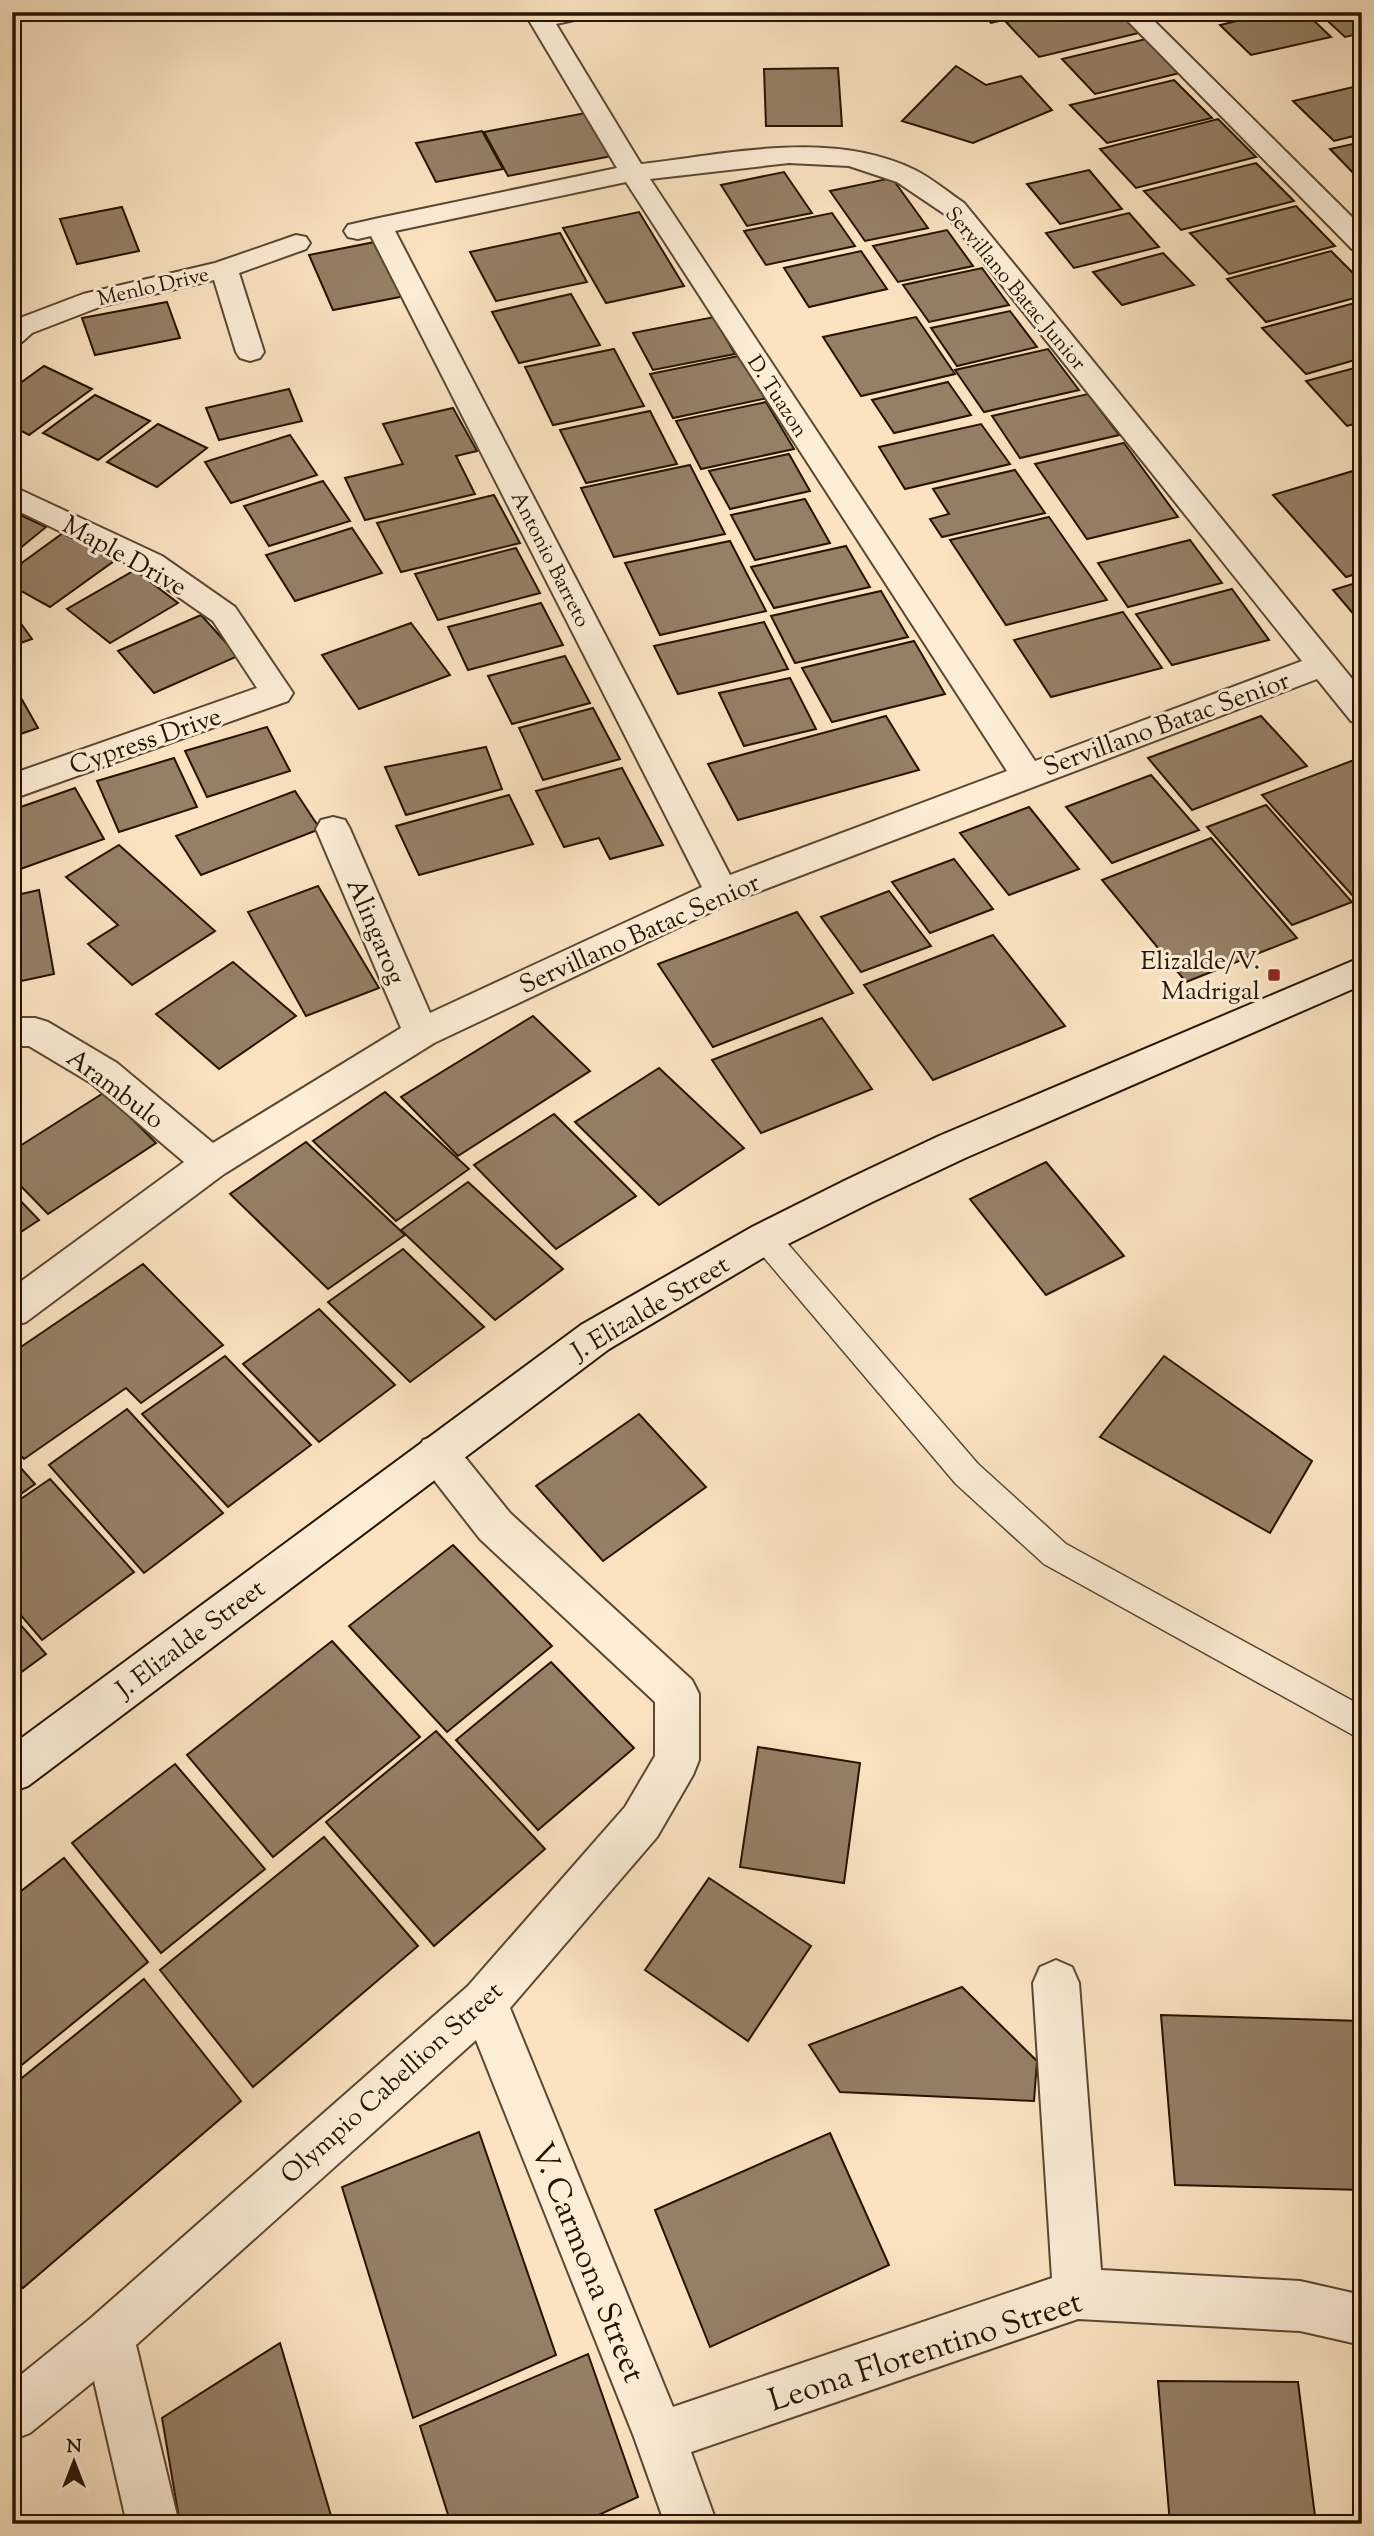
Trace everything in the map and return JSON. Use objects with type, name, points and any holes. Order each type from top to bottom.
[{"type":"street","points":[[540,16],[579,12]]},
{"type":"street","points":[[1131,12],[1362,243]]},
{"type":"street","name":"D. Tuazon","points":[[540,16],[633,173],[1027,775]]},
{"type":"street","name":"Servillano Batac Junior","points":[[369,229],[633,173],[789,155],[852,158],[906,176],[956,209],[1362,713]]},
{"type":"street","name":"Antonio Barreto","points":[[369,229],[722,892]]},
{"type":"street","name":"Menlo Drive","points":[[12,336],[22,327],[93,300],[224,269],[296,243]]},
{"type":"street","points":[[224,269],[250,352]]},
{"type":"street","name":"Maple Drive","points":[[12,496],[151,563],[224,614],[277,693]]},
{"type":"street","name":"Servillano Batac Senior","points":[[12,1310],[211,1163],[421,1033],[722,892],[1322,665]]},
{"type":"street","name":"Cypress Drive","points":[[12,787],[277,693]]},
{"type":"street","name":"Alingarog","points":[[333,829],[421,1033]]},
{"type":"street","name":"J. Elizalde Street","points":[[12,1771],[595,1337],[765,1238],[952,1147],[1362,970]]},
{"type":"street","name":"Arambulo","points":[[12,1032],[35,1032],[104,1073],[211,1163]]},
{"type":"street","name":"Olympio Cabellion Street","points":[[12,2415],[109,2336],[484,2002],[641,1822],[677,1760],[677,1694],[495,1526],[437,1453]]},
{"type":"street","points":[[1056,1983],[1078,2294]]},
{"type":"street","name":"V. Carmona Street","points":[[484,2002],[660,2437],[691,2524]]},
{"type":"street","name":"Leona Florentino Street","points":[[660,2437],[1078,2294],[1300,2306],[1362,2320]]},
{"type":"street","points":[[109,2336],[153,2524]]},
{"type":"lane","points":[[765,1238],[967,1474],[1055,1554],[1362,1724]]},
{"type":"building","points":[[981,12],[1036,12],[991,23]]},
{"type":"building","points":[[1048,12],[1123,12],[1143,32],[1039,57],[1006,22]]},
{"type":"building","points":[[1274,12],[1305,12],[1331,37],[1251,55],[1220,25]]},
{"type":"building","points":[[1318,12],[1362,12],[1362,33],[1345,37]]},
{"type":"building","points":[[1150,38],[1184,72],[1095,94],[1062,59]]},
{"type":"building","points":[[956,66],[986,85],[1021,76],[1052,110],[973,143],[902,121]]},
{"type":"building","points":[[838,68],[842,126],[766,126],[764,69]]},
{"type":"building","points":[[1174,80],[1212,118],[1107,143],[1070,105]]},
{"type":"building","points":[[1362,85],[1362,134],[1334,141],[1293,101]]},
{"type":"building","points":[[591,112],[617,155],[508,176],[484,132]]},
{"type":"building","points":[[1218,119],[1256,157],[1136,188],[1100,149]]},
{"type":"building","points":[[482,131],[503,169],[436,182],[416,143]]},
{"type":"building","points":[[1362,142],[1362,182],[1330,149]]},
{"type":"building","points":[[1256,163],[1294,201],[1181,230],[1144,191]]},
{"type":"building","points":[[1089,170],[1122,209],[1060,224],[1027,184]]},
{"type":"building","points":[[784,172],[812,213],[747,226],[721,185]]},
{"type":"building","points":[[892,178],[928,228],[865,241],[830,191]]},
{"type":"building","points":[[1296,206],[1335,246],[1229,274],[1190,233]]},
{"type":"building","points":[[122,207],[139,251],[77,264],[60,219]]},
{"type":"building","points":[[639,212],[684,286],[606,303],[563,228]]},
{"type":"building","points":[[832,213],[855,246],[766,265],[744,231]]},
{"type":"building","points":[[1129,213],[1159,247],[1074,268],[1046,233]]},
{"type":"building","points":[[947,230],[973,266],[898,282],[873,246]]},
{"type":"building","points":[[560,233],[587,282],[496,301],[470,252]]},
{"type":"building","points":[[380,241],[405,296],[333,310],[309,255]]},
{"type":"building","points":[[861,251],[887,289],[809,307],[784,268]]},
{"type":"building","points":[[1331,251],[1362,282],[1362,296],[1266,322],[1227,279]]},
{"type":"building","points":[[1163,253],[1194,285],[1122,305],[1093,272]]},
{"type":"building","points":[[982,268],[1009,305],[929,322],[903,285]]},
{"type":"building","points":[[571,294],[600,345],[519,363],[492,312]]},
{"type":"building","points":[[1362,301],[1362,358],[1306,374],[1262,328]]},
{"type":"building","points":[[167,302],[180,338],[95,355],[82,318]]},
{"type":"building","points":[[1010,311],[1037,347],[957,366],[931,328]]},
{"type":"building","points":[[714,317],[735,354],[653,370],[633,333]]},
{"type":"building","points":[[916,317],[955,374],[861,396],[823,337]]},
{"type":"building","points":[[614,349],[644,406],[553,425],[525,367]]},
{"type":"building","points":[[1048,349],[1079,390],[984,412],[955,370]]},
{"type":"building","points":[[743,355],[768,398],[673,418],[650,374]]},
{"type":"building","points":[[44,366],[92,389],[29,435],[12,426],[12,389]]},
{"type":"building","points":[[1362,366],[1362,422],[1347,426],[1306,381]]},
{"type":"building","points":[[948,382],[971,415],[894,433],[872,400]]},
{"type":"building","points":[[289,389],[302,421],[219,440],[206,408]]},
{"type":"building","points":[[1088,394],[1119,435],[1020,458],[992,416]]},
{"type":"building","points":[[95,395],[150,421],[98,460],[43,433]]},
{"type":"building","points":[[766,402],[794,449],[701,469],[676,421]]},
{"type":"building","points":[[453,408],[477,451],[456,456],[475,494],[365,520],[345,478],[403,464],[383,424]]},
{"type":"building","points":[[650,411],[677,464],[586,483],[560,430]]},
{"type":"building","points":[[158,424],[207,448],[157,487],[107,462]]},
{"type":"building","points":[[981,424],[1010,464],[905,489],[879,447]]},
{"type":"building","points":[[290,435],[317,475],[231,503],[205,462]]},
{"type":"building","points":[[1124,443],[1178,517],[1087,539],[1035,464]]},
{"type":"building","points":[[789,454],[810,491],[730,509],[709,471]]},
{"type":"building","points":[[690,465],[725,534],[614,557],[581,488]]},
{"type":"building","points":[[1015,470],[1045,513],[942,537],[930,519],[949,514],[933,489]]},
{"type":"building","points":[[1353,471],[1362,481],[1362,572],[1346,577],[1273,495]]},
{"type":"building","points":[[323,481],[350,521],[269,546],[244,506]]},
{"type":"building","points":[[494,495],[520,543],[401,572],[377,523]]},
{"type":"building","points":[[805,499],[830,543],[755,560],[731,515]]},
{"type":"building","points":[[12,511],[46,527],[12,555]]},
{"type":"building","points":[[1049,517],[1107,600],[1006,625],[950,540]]},
{"type":"building","points":[[352,528],[382,573],[295,601],[266,555]]},
{"type":"building","points":[[63,533],[114,561],[50,607],[12,586],[12,570]]},
{"type":"building","points":[[1190,540],[1222,583],[1128,607],[1098,563]]},
{"type":"building","points":[[730,541],[766,611],[660,635],[625,563]]},
{"type":"building","points":[[846,546],[870,587],[774,608],[751,567]]},
{"type":"building","points":[[516,548],[540,593],[438,620],[415,574]]},
{"type":"building","points":[[135,570],[178,603],[110,643],[67,609]]},
{"type":"building","points":[[1362,581],[1362,624],[1333,590]]},
{"type":"building","points":[[1232,589],[1269,640],[1172,665],[1136,614]]},
{"type":"building","points":[[881,591],[908,637],[795,663],[771,616]]},
{"type":"building","points":[[541,603],[563,645],[468,670],[448,627]]},
{"type":"building","points":[[12,611],[32,639],[12,646]]},
{"type":"building","points":[[1123,612],[1162,668],[1051,697],[1014,640]]},
{"type":"building","points":[[201,615],[238,656],[154,693],[118,651]]},
{"type":"building","points":[[764,622],[788,669],[678,694],[654,646]]},
{"type":"building","points":[[411,623],[450,675],[359,709],[322,655]]},
{"type":"building","points":[[914,641],[945,694],[832,722],[802,668]]},
{"type":"building","points":[[565,656],[590,703],[512,724],[488,676]]},
{"type":"building","points":[[790,678],[816,729],[744,746],[719,693]]},
{"type":"building","points":[[12,682],[38,728],[12,737]]},
{"type":"building","points":[[593,708],[620,759],[543,780],[519,728]]},
{"type":"building","points":[[886,716],[919,770],[738,820],[708,764]]},
{"type":"building","points":[[1261,716],[1307,766],[1192,810],[1148,758]]},
{"type":"building","points":[[267,727],[290,771],[207,797],[185,751]]},
{"type":"building","points":[[486,747],[502,789],[406,815],[385,767]]},
{"type":"building","points":[[1362,757],[1362,905],[1361,905],[1262,795]]},
{"type":"building","points":[[174,758],[197,807],[119,832],[97,781]]},
{"type":"building","points":[[622,768],[663,845],[610,859],[599,838],[564,847],[536,791]]},
{"type":"building","points":[[1151,775],[1199,830],[1112,863],[1066,807]]},
{"type":"building","points":[[75,788],[104,839],[12,872],[12,810]]},
{"type":"building","points":[[295,791],[320,829],[201,875],[176,836]]},
{"type":"building","points":[[509,795],[533,844],[419,875],[396,826]]},
{"type":"building","points":[[1266,805],[1352,902],[1292,925],[1207,827]]},
{"type":"building","points":[[1029,807],[1079,869],[1009,895],[960,833]]},
{"type":"building","points":[[1211,838],[1297,938],[1186,982],[1102,880]]},
{"type":"building","points":[[119,845],[215,931],[132,985],[88,944],[118,925],[66,877]]},
{"type":"building","points":[[954,859],[993,909],[930,933],[892,882]]},
{"type":"building","points":[[318,886],[379,988],[306,1016],[248,912]]},
{"type":"building","points":[[39,890],[54,974],[12,983],[12,896]]},
{"type":"building","points":[[889,891],[931,946],[861,972],[821,917]]},
{"type":"building","points":[[797,912],[853,993],[713,1047],[658,964]]},
{"type":"building","points":[[993,935],[1065,1026],[933,1080],[864,985]]},
{"type":"building","points":[[233,962],[296,1016],[219,1069],[156,1014]]},
{"type":"building","points":[[533,1016],[590,1071],[458,1156],[401,1097]]},
{"type":"building","points":[[822,1018],[872,1089],[761,1133],[712,1060]]},
{"type":"building","points":[[659,1068],[744,1148],[659,1205],[575,1122]]},
{"type":"building","points":[[105,1092],[156,1143],[48,1214],[12,1177],[12,1151]]},
{"type":"building","points":[[385,1092],[469,1169],[396,1221],[313,1141]]},
{"type":"building","points":[[554,1114],[636,1196],[556,1249],[474,1165]]},
{"type":"building","points":[[306,1142],[405,1235],[328,1289],[230,1194]]},
{"type":"building","points":[[1046,1162],[1124,1256],[1046,1295],[970,1199]]},
{"type":"building","points":[[468,1182],[563,1269],[495,1320],[401,1230]]},
{"type":"building","points":[[12,1192],[39,1220],[12,1238]]},
{"type":"building","points":[[403,1249],[484,1327],[410,1382],[328,1302]]},
{"type":"building","points":[[143,1264],[223,1345],[141,1403],[126,1388],[24,1459],[12,1446],[12,1353]]},
{"type":"building","points":[[319,1309],[395,1385],[319,1442],[243,1364]]},
{"type":"building","points":[[225,1356],[311,1445],[228,1507],[142,1414]]},
{"type":"building","points":[[1164,1356],[1312,1461],[1270,1533],[1100,1437]]},
{"type":"building","points":[[127,1409],[223,1513],[144,1573],[49,1465]]},
{"type":"building","points":[[639,1414],[706,1487],[603,1561],[536,1486]]},
{"type":"building","points":[[12,1458],[35,1484],[12,1500]]},
{"type":"building","points":[[50,1479],[134,1572],[42,1640],[12,1605],[12,1505]]},
{"type":"building","points":[[453,1545],[552,1646],[447,1732],[349,1626]]},
{"type":"building","points":[[12,1615],[46,1654],[12,1679]]},
{"type":"building","points":[[332,1641],[420,1737],[273,1857],[187,1755]]},
{"type":"building","points":[[551,1662],[634,1748],[538,1830],[456,1740]]},
{"type":"building","points":[[436,1731],[545,1849],[434,1946],[326,1822]]},
{"type":"building","points":[[758,1747],[860,1763],[844,1883],[740,1867]]},
{"type":"building","points":[[175,1764],[265,1869],[161,1953],[72,1843]]},
{"type":"building","points":[[324,1837],[418,1946],[253,2087],[160,1970]]},
{"type":"building","points":[[64,1858],[148,1962],[12,2073],[12,1898]]},
{"type":"building","points":[[709,1878],[811,1946],[748,2041],[645,1970]]},
{"type":"building","points":[[144,1979],[241,2101],[23,2288],[12,2273],[12,2086]]},
{"type":"building","points":[[962,1987],[1037,2061],[1034,2101],[840,2092],[809,2045]]},
{"type":"building","points":[[1161,2015],[1362,2021],[1362,2190],[1175,2185]]},
{"type":"building","points":[[479,2132],[556,2355],[413,2418],[342,2187]]},
{"type":"building","points":[[830,2133],[889,2265],[710,2347],[655,2210]]},
{"type":"building","points":[[280,2343],[332,2519],[321,2524],[180,2524],[162,2418]]},
{"type":"building","points":[[588,2354],[638,2497],[579,2524],[451,2524],[420,2426]]},
{"type":"building","points":[[1158,2381],[1298,2382],[1316,2524],[1170,2524]]},
{"type":"place","name":"Elizalde/V. Madrigal","points":[[1274,975]]}]
